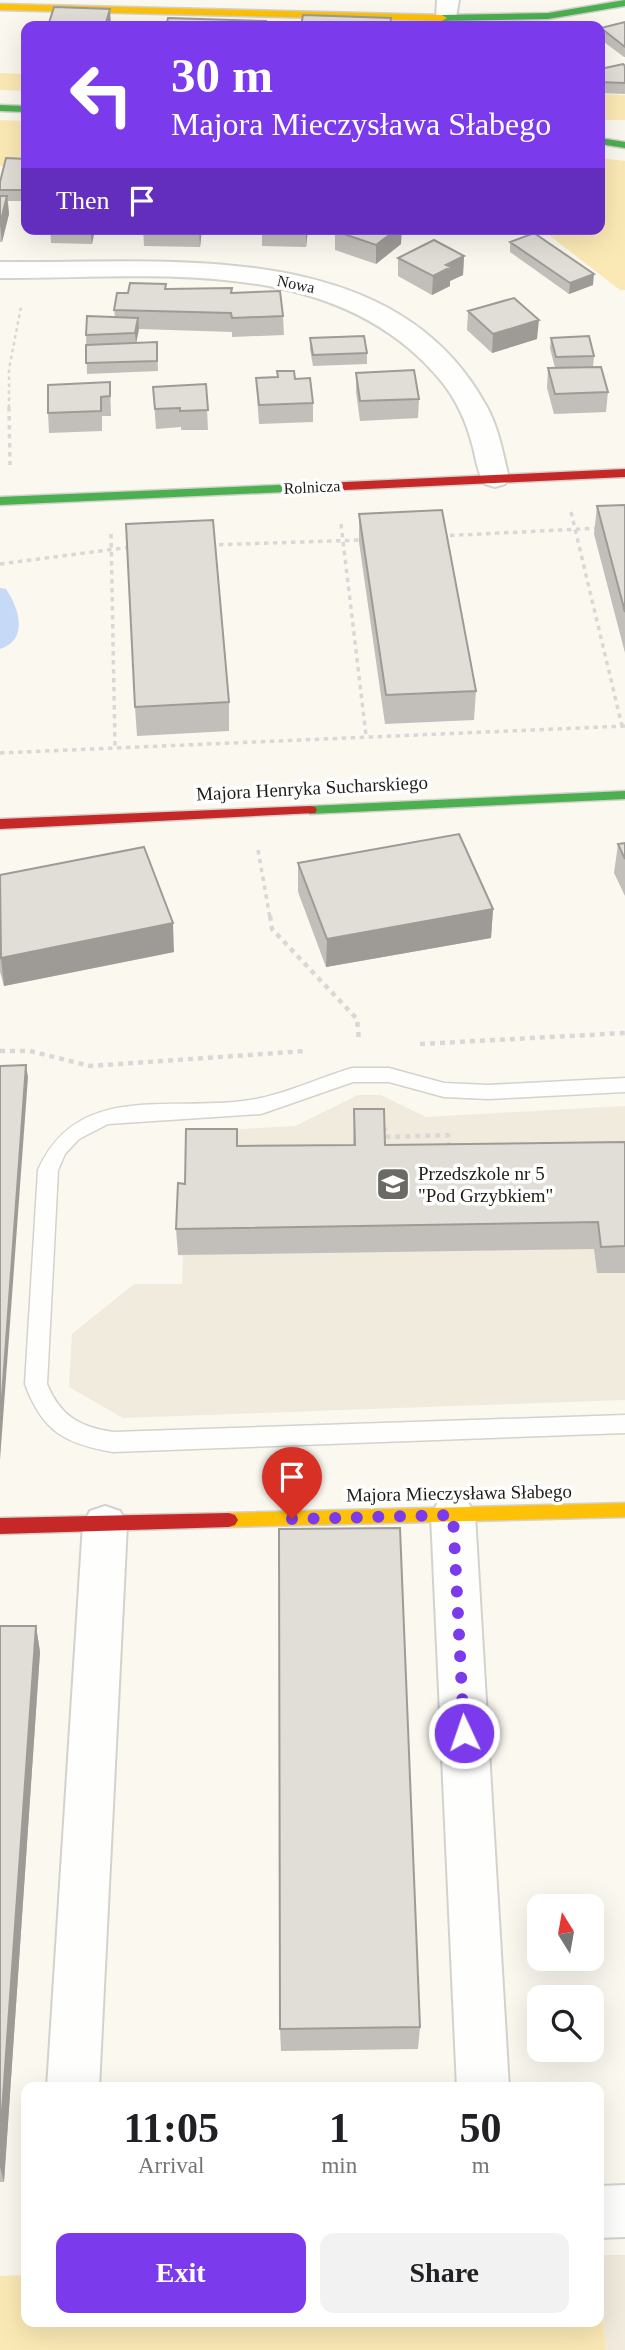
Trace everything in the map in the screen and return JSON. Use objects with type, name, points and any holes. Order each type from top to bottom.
[{"type":"street","points":[[0,7],[447,9],[548,16],[625,3]]},
{"type":"street","points":[[0,108],[21,109]]},
{"type":"street","points":[[605,141],[625,143]]},
{"type":"street","name":"Nowa","points":[[0,270],[239,275],[286,280],[320,288],[394,325],[440,362],[469,400],[482,430],[495,478]]},
{"type":"street","name":"Rolnicza","points":[[5,501],[625,473]]},
{"type":"street","name":"Majora Henryka Sucharskiego","points":[[0,824],[625,795]]},
{"type":"street","name":"Majora Mieczysława Słabego","points":[[0,1527],[625,1510]]},
{"type":"street","points":[[453,1515],[483,2082]]},
{"type":"street","points":[[73,2082],[105,1524]]},
{"type":"street","points":[[604,2212],[625,2211]]},
{"type":"lane","points":[[625,1085],[478,1092],[444,1090],[400,1076],[367,1075],[336,1078],[261,1107],[104,1117],[72,1134],[57,1150],[48,1170],[36,1384],[43,1404],[71,1433],[86,1439],[113,1442],[625,1424]]},
{"type":"path","points":[[5,501],[9,369],[29,271]]},
{"type":"path","points":[[0,753],[366,735],[624,726],[571,511]]},
{"type":"path","points":[[340,522],[366,735]]},
{"type":"path","points":[[438,536],[612,528]]},
{"type":"path","points":[[111,532],[115,746]]},
{"type":"path","points":[[206,545],[369,539]]},
{"type":"path","points":[[0,564],[111,548],[138,547]]},
{"type":"path","points":[[257,847],[272,929],[356,1019],[367,1075],[369,1122],[388,1131],[388,1137],[449,1135],[449,1145],[436,1145]]},
{"type":"shaded area","points":[[0,73],[21,74],[21,91],[0,90]]},
{"type":"shaded area","points":[[605,94],[625,95],[625,120],[605,120]]},
{"type":"shaded area","points":[[0,120],[21,121],[21,167],[0,166]]},
{"type":"shaded area","points":[[605,159],[625,161],[625,290],[620,290],[549,235],[605,235]]},
{"type":"shaded area","points":[[358,1095],[381,1095],[426,1117],[625,1106],[625,1400],[123,1418],[69,1387],[72,1334],[134,1284],[182,1284],[183,1256],[178,1255],[186,1210],[187,1132],[295,1126]]},
{"type":"shaded area","points":[[604,2255],[625,2255],[625,2350],[606,2350]]},
{"type":"shaded area","points":[[21,2275],[21,2327],[604,2327],[606,2350],[0,2350],[0,2276]]},
{"type":"water","points":[[0,588],[6,589],[11,597],[19,623],[15,638],[0,649]]},
{"type":"building","points":[[54,7],[110,9],[106,21],[50,21]]},
{"type":"building","points":[[303,15],[391,18],[391,21],[302,21]]},
{"type":"building","points":[[168,18],[266,21],[167,21]]},
{"type":"building","points":[[625,22],[625,47],[605,31],[605,27]]},
{"type":"building","points":[[623,64],[625,83],[605,82],[605,68]]},
{"type":"building","points":[[6,158],[21,159],[21,190],[0,190]]},
{"type":"building","points":[[0,196],[7,196],[0,224]]},
{"type":"building","points":[[347,235],[389,235],[376,245]]},
{"type":"building","points":[[537,235],[594,274],[570,283],[510,242]]},
{"type":"building","points":[[434,240],[464,256],[446,265],[451,267],[433,276],[398,258]]},
{"type":"building","points":[[130,283],[166,284],[165,289],[232,288],[231,293],[280,291],[283,316],[232,318],[231,313],[114,310],[117,293],[128,293]]},
{"type":"building","points":[[514,298],[539,320],[493,334],[468,311]]},
{"type":"building","points":[[87,316],[138,318],[135,333],[86,335]]},
{"type":"building","points":[[364,336],[367,353],[313,355],[310,338]]},
{"type":"building","points":[[589,336],[594,356],[556,357],[551,338]]},
{"type":"building","points":[[157,342],[157,361],[86,363],[86,345]]},
{"type":"building","points":[[601,367],[608,392],[555,394],[548,368]]},
{"type":"building","points":[[414,370],[419,399],[360,401],[356,373]]},
{"type":"building","points":[[277,371],[294,371],[295,379],[310,378],[313,403],[259,405],[256,378],[278,377]]},
{"type":"building","points":[[110,382],[110,396],[101,397],[101,411],[48,413],[48,385]]},
{"type":"building","points":[[206,384],[208,410],[155,409],[153,387]]},
{"type":"building","points":[[625,505],[625,612],[597,506]]},
{"type":"building","points":[[442,510],[476,691],[386,695],[359,514]]},
{"type":"building","points":[[213,520],[229,702],[135,707],[126,524]]},
{"type":"building","points":[[459,834],[493,909],[327,939],[298,863]]},
{"type":"building","points":[[625,843],[625,859],[618,844]]},
{"type":"building","points":[[144,847],[173,923],[1,958],[0,875]]},
{"type":"building","points":[[26,1065],[0,1424],[0,1066]]},
{"type":"building","points":[[354,1109],[384,1109],[385,1145],[625,1142],[625,1246],[601,1247],[598,1222],[176,1229],[178,1183],[185,1184],[186,1129],[237,1129],[237,1146],[355,1145]]},
{"type":"building","points":[[400,1528],[420,2027],[280,2029],[279,1529]]},
{"type":"building","points":[[0,1626],[36,1626],[0,2140]]},
{"type":"traffic: fast","points":[[442,18],[548,16],[625,3]]},
{"type":"traffic: fast","points":[[0,108],[21,109]]},
{"type":"traffic: fast","points":[[605,142],[625,145]]},
{"type":"traffic: fast","points":[[0,501],[324,487]]},
{"type":"traffic: fast","points":[[310,810],[625,795]]},
{"type":"traffic: slow","points":[[0,7],[442,18]]},
{"type":"traffic: slow","points":[[229,1520],[625,1510]]},
{"type":"traffic: jam","points":[[324,487],[625,473]]},
{"type":"traffic: jam","points":[[0,824],[310,810]]},
{"type":"traffic: jam","points":[[0,1526],[229,1520]]},
{"type":"place","name":"Przedszkole nr 5 \"Pod Grzybkiem\"","points":[[393,1184]]},
{"type":"route","points":[[292,1519],[453,1515],[464,1733]]}]
